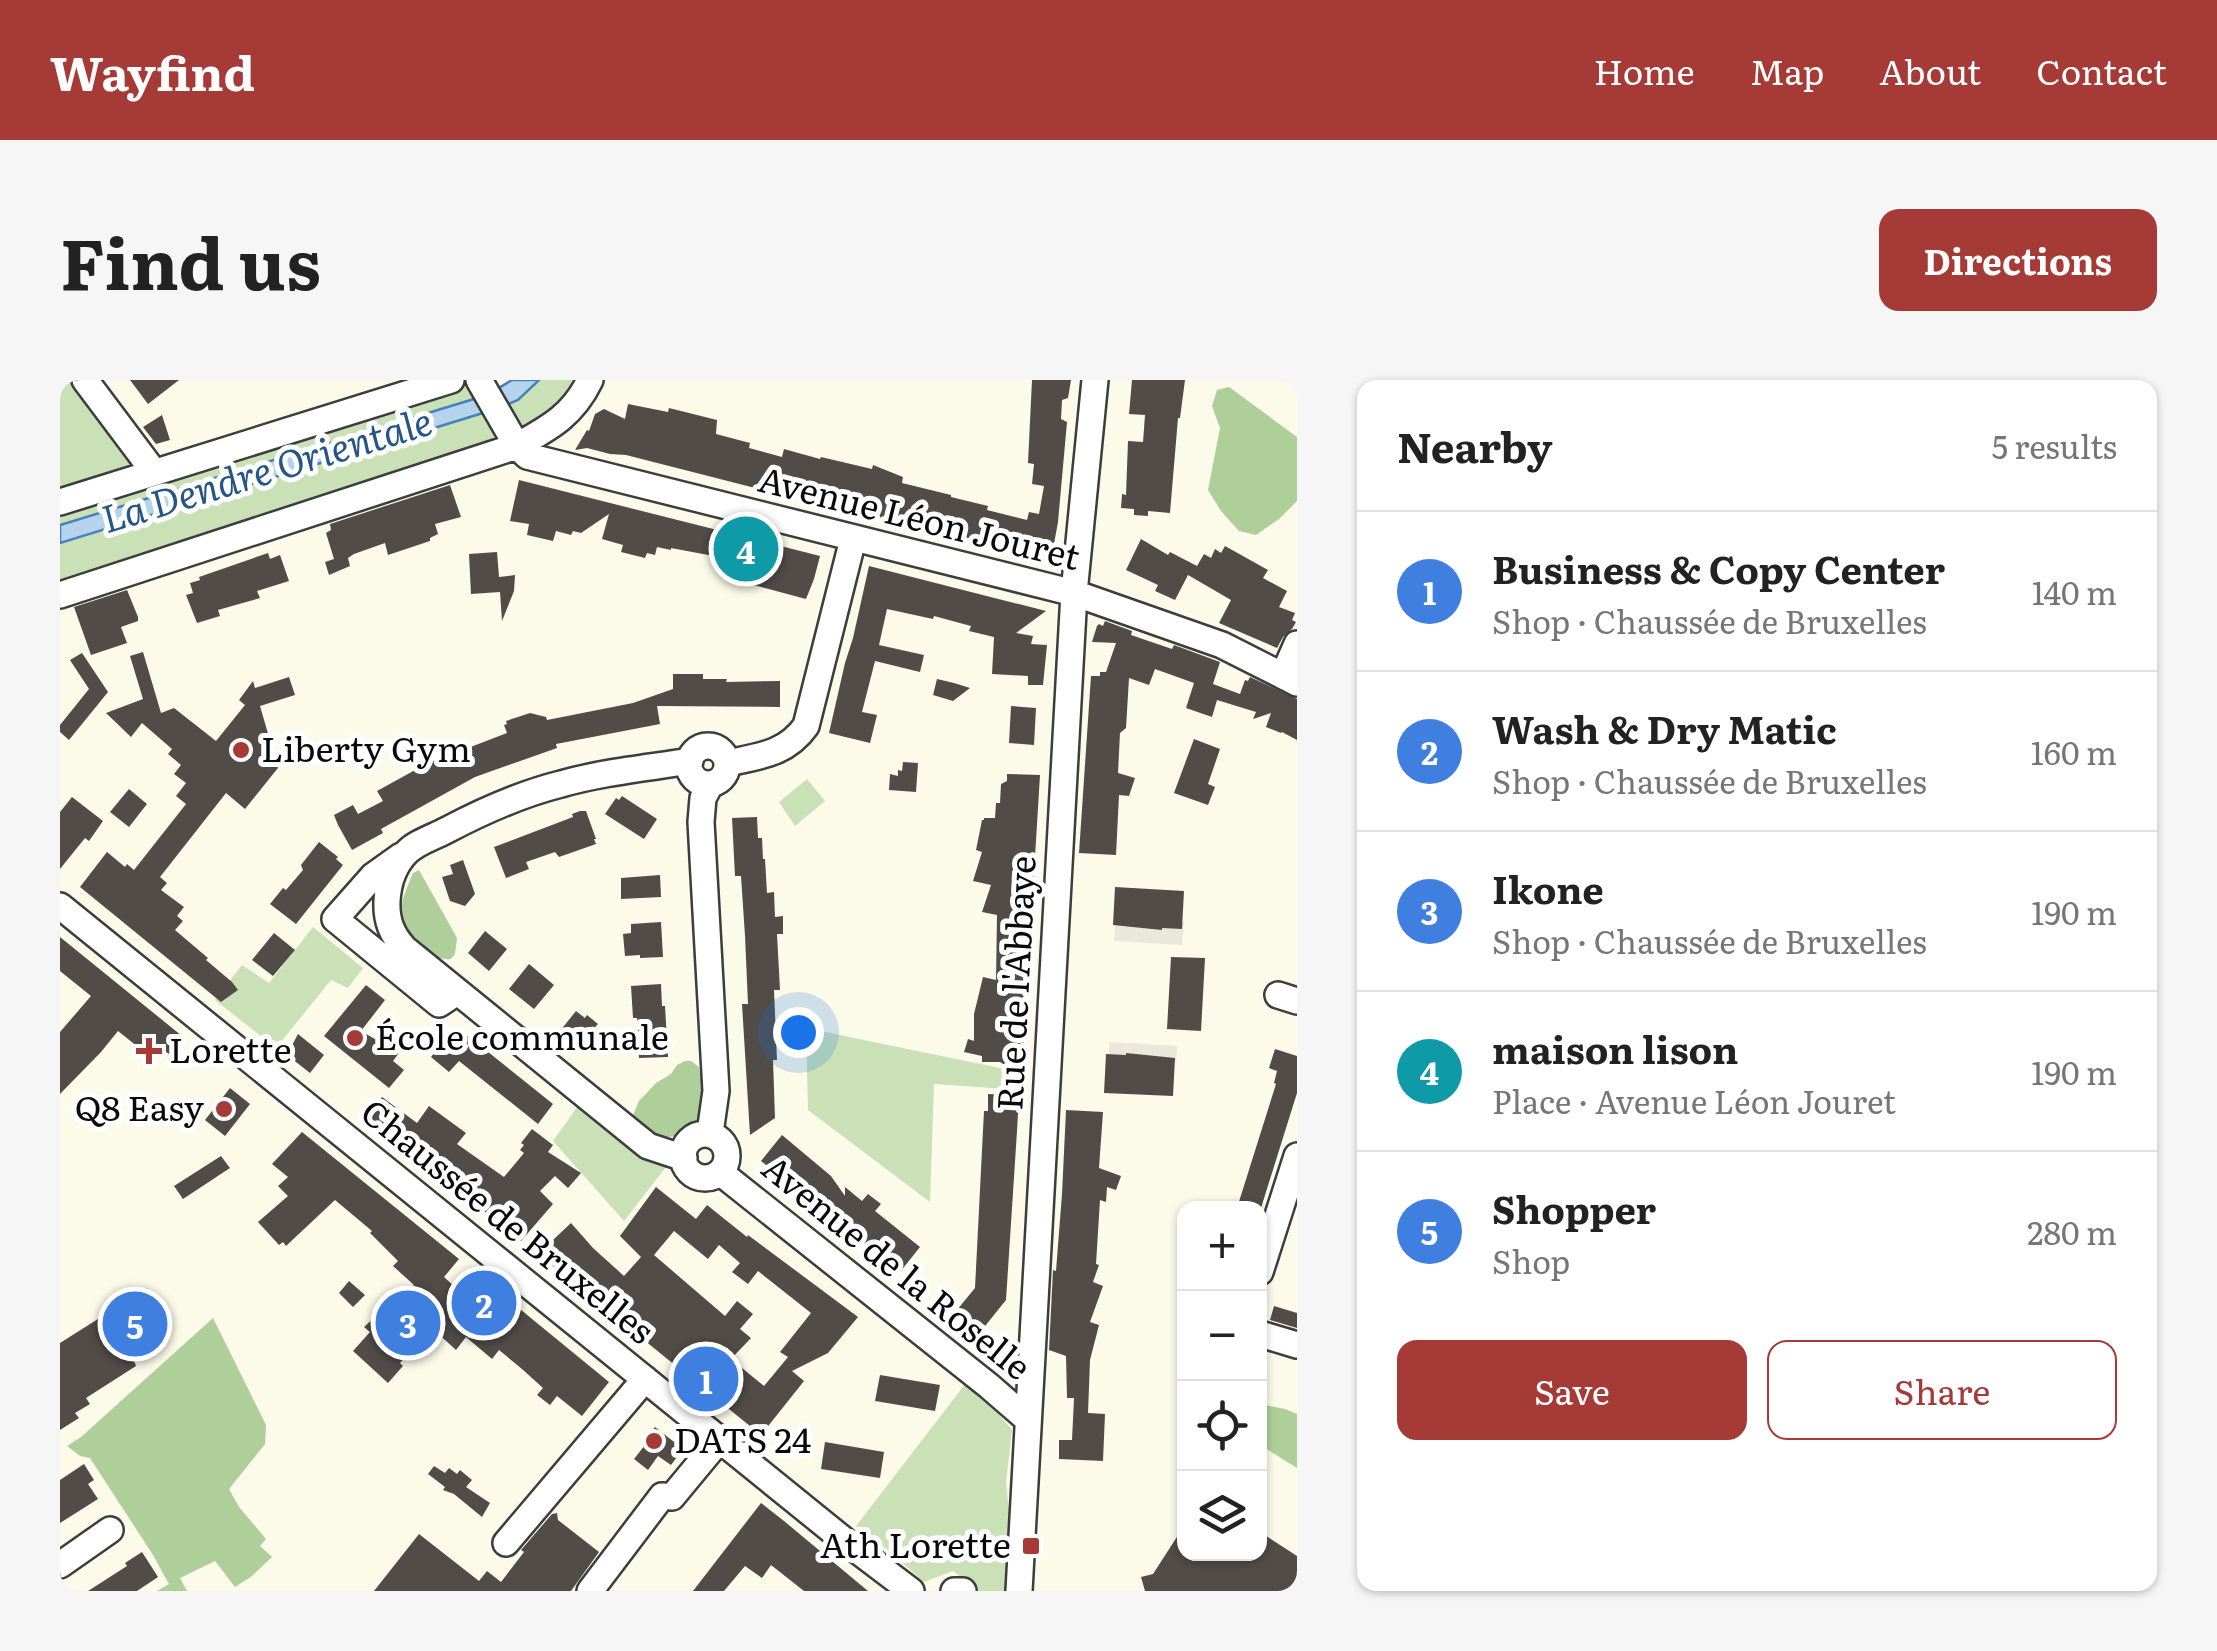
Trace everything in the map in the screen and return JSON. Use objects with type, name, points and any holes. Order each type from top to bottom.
[{"type":"street","points":[[86,380],[154,472]]},
{"type":"street","points":[[60,502],[452,380]]},
{"type":"street","points":[[479,380],[518,446]]},
{"type":"street","points":[[60,595],[518,446],[551,428],[580,401],[590,380]]},
{"type":"street","name":"Rue de l'Abbaye","points":[[1018,1591],[1074,593],[1096,380]]},
{"type":"street","name":"Avenue Léon Jouret","points":[[518,446],[526,456],[1074,593],[1222,645],[1290,679]]},
{"type":"street","points":[[728,764],[786,747],[806,726],[853,539]]},
{"type":"street","points":[[1290,679],[1297,644]]},
{"type":"street","points":[[707,746],[723,752],[728,764],[725,775],[716,783],[704,784],[694,778],[690,761],[696,750],[707,746]]},
{"type":"street","points":[[456,992],[439,1004],[335,920],[373,876],[409,850],[523,795],[594,776],[690,761]]},
{"type":"street","name":"Avenue de la Roselle","points":[[684,1158],[694,1175],[707,1178],[720,1173],[726,1161],[721,1140],[710,1133],[716,1091],[701,822],[703,798],[710,784]]},
{"type":"street","points":[[409,850],[391,878],[386,910],[394,937],[405,949],[648,1146],[684,1158],[690,1141],[710,1133]]},
{"type":"street","name":"Chaussée de Bruxelles","points":[[60,906],[911,1591]]},
{"type":"street","points":[[1267,1258],[1288,1215],[1297,1156]]},
{"type":"street","name":"Avenue de la Roselle","points":[[720,1173],[1026,1418]]},
{"type":"street","points":[[1267,1336],[1297,1345]]},
{"type":"street","points":[[506,1543],[645,1379]]},
{"type":"street","points":[[590,1591],[662,1496],[672,1497],[720,1439]]},
{"type":"street","points":[[60,1565],[110,1530]]},
{"type":"street","points":[[954,1591],[962,1591]]},
{"type":"green space","points":[[60,380],[85,380],[154,472],[451,380],[479,380],[496,409],[539,380],[590,380],[551,427],[60,595]]},
{"type":"green space","points":[[1229,387],[1297,437],[1297,501],[1256,535],[1239,531],[1208,490],[1220,428],[1212,406],[1217,390]]},
{"type":"green space","points":[[807,779],[825,801],[795,826],[779,802]]},
{"type":"green space","points":[[419,870],[457,938],[451,959],[423,950],[404,924],[403,900],[413,873]]},
{"type":"green space","points":[[313,927],[363,968],[348,988],[331,980],[276,1048],[215,1000],[242,965],[269,983]]},
{"type":"green space","points":[[806,1028],[1024,1073],[1023,1090],[934,1084],[930,1202],[808,1110]]},
{"type":"green space","points":[[685,1061],[699,1067],[703,1098],[700,1116],[677,1136],[647,1132],[632,1118],[639,1101]]},
{"type":"green space","points":[[582,1100],[666,1167],[624,1221],[553,1141]]},
{"type":"green space","points":[[213,1318],[266,1425],[265,1444],[229,1489],[266,1539],[260,1546],[272,1557],[235,1587],[215,1561],[180,1578],[187,1591],[157,1591],[169,1584],[153,1555],[90,1458],[67,1446]]},
{"type":"green space","points":[[969,1379],[1012,1430],[1006,1482],[1013,1549],[1009,1591],[979,1591],[953,1571],[924,1582],[856,1526]]},
{"type":"green space","points":[[1267,1405],[1297,1414],[1297,1468],[1267,1449]]},
{"type":"shaded area","points":[[1116,917],[1184,922],[1182,945],[1114,941]]},
{"type":"shaded area","points":[[1109,1042],[1177,1046],[1176,1062],[1109,1057]]},
{"type":"water","name":"La Dendre Orientale","points":[[512,380],[539,380],[518,400],[496,409],[60,543],[60,525],[487,395]]},
{"type":"building","points":[[130,380],[179,380],[148,404]]},
{"type":"building","points":[[1032,380],[1071,380],[1068,398],[1062,400],[1061,419],[1067,422],[1058,522],[1052,555],[1048,558],[626,455],[587,448],[575,450],[589,431],[595,414],[604,409],[625,419],[628,404],[668,412],[669,408],[717,420],[716,434],[750,443],[749,448],[782,457],[784,449],[872,469],[873,465],[903,477],[902,483],[1027,520],[1029,512],[1039,514],[1044,486],[1032,484],[1034,464],[1028,463]]},
{"type":"building","points":[[1132,380],[1185,380],[1170,513],[1148,511],[1148,516],[1134,515],[1134,509],[1121,508],[1122,494],[1126,495],[1128,441],[1143,442],[1145,415],[1129,414]]},
{"type":"building","points":[[162,415],[170,440],[156,444],[143,427]]},
{"type":"building","points":[[519,480],[820,556],[814,579],[806,599],[746,583],[747,578],[731,574],[735,560],[657,547],[655,555],[647,553],[645,558],[621,552],[623,545],[602,539],[609,514],[581,533],[556,531],[553,541],[527,535],[529,524],[510,521]]},
{"type":"building","points":[[450,485],[461,517],[435,524],[438,534],[430,541],[388,555],[385,543],[354,554],[348,558],[350,566],[329,575],[325,562],[334,559],[326,533],[331,530],[330,524]]},
{"type":"building","points":[[1141,539],[1197,566],[1204,554],[1211,558],[1215,549],[1221,553],[1225,546],[1268,570],[1263,578],[1287,591],[1279,607],[1295,613],[1292,620],[1296,622],[1277,648],[1219,623],[1231,600],[1188,575],[1175,600],[1155,591],[1158,585],[1126,570]]},
{"type":"building","points":[[497,552],[499,577],[515,575],[514,591],[502,621],[500,592],[471,594],[469,554]]},
{"type":"building","points":[[268,553],[270,559],[280,555],[289,581],[257,591],[260,598],[218,610],[220,616],[197,623],[186,595],[193,593],[190,583]]},
{"type":"building","points":[[869,566],[1046,611],[1016,633],[1033,636],[1031,644],[1047,645],[1043,685],[1028,685],[1028,676],[992,674],[994,637],[934,616],[933,619],[887,609],[879,645],[924,655],[920,672],[875,661],[862,712],[877,715],[870,743],[829,733]]},
{"type":"building","points":[[127,590],[138,621],[121,627],[127,643],[91,655],[74,607]]},
{"type":"building","points":[[1105,621],[1132,631],[1131,635],[1220,662],[1213,684],[1240,694],[1250,677],[1297,699],[1297,740],[1266,727],[1271,713],[1253,719],[1256,712],[1217,700],[1212,717],[1186,708],[1194,683],[1155,669],[1149,685],[1129,678],[1118,773],[1135,778],[1129,796],[1119,795],[1116,855],[1079,853],[1091,676],[1106,672],[1116,643],[1092,642],[1097,626],[1103,626]]},
{"type":"building","points":[[143,652],[161,713],[174,708],[216,741],[245,705],[239,700],[253,681],[255,688],[289,677],[295,695],[260,706],[278,768],[245,809],[226,793],[160,877],[167,883],[161,890],[184,907],[177,916],[183,921],[175,930],[238,990],[221,1002],[80,887],[107,852],[134,870],[186,804],[176,796],[186,783],[174,774],[181,765],[168,754],[172,749],[142,723],[131,737],[106,713],[143,699],[130,656]]},
{"type":"building","points":[[82,653],[108,692],[69,740],[60,732],[60,725],[89,689],[70,660]]},
{"type":"building","points":[[673,674],[703,674],[703,679],[727,679],[726,682],[780,681],[780,707],[657,706],[660,724],[556,744],[557,748],[475,777],[381,829],[383,833],[352,850],[338,825],[334,815],[353,805],[358,814],[383,801],[377,791],[466,742],[468,748],[507,733],[506,721],[530,713],[547,720],[633,703],[673,689]]},
{"type":"building","points":[[937,679],[970,688],[953,701],[933,695]]},
{"type":"building","points":[[1011,706],[1036,708],[1034,745],[1009,743]]},
{"type":"building","points":[[1194,739],[1220,749],[1208,784],[1215,787],[1208,805],[1174,793]]},
{"type":"building","points":[[903,762],[918,763],[916,792],[889,790],[890,774],[898,776]]},
{"type":"building","points":[[1007,774],[1040,775],[1022,1070],[1012,1070],[1000,1062],[982,1062],[982,1056],[964,1052],[968,1039],[974,1041],[974,1014],[983,977],[996,980],[997,915],[982,912],[991,885],[973,881],[982,852],[976,850],[982,820],[995,818],[1001,784],[1007,781]]},
{"type":"building","points":[[129,789],[147,804],[129,827],[110,812]]},
{"type":"building","points":[[622,796],[657,819],[644,839],[605,814]]},
{"type":"building","points":[[72,797],[103,821],[60,869],[60,812]]},
{"type":"building","points":[[586,811],[596,844],[559,857],[555,852],[526,862],[529,869],[506,878],[494,847]]},
{"type":"building","points":[[757,817],[767,893],[774,892],[775,917],[783,916],[783,934],[777,934],[780,990],[774,990],[775,1118],[750,1135],[742,1004],[748,1004],[745,936],[741,876],[735,876],[732,818]]},
{"type":"building","points":[[319,842],[343,865],[296,924],[270,904],[303,870],[301,865]]},
{"type":"building","points":[[463,860],[475,894],[465,906],[450,901],[442,877],[453,874],[450,865]]},
{"type":"building","points":[[660,875],[661,897],[621,899],[621,878]]},
{"type":"building","points":[[1115,887],[1184,891],[1182,929],[1113,925]]},
{"type":"building","points":[[661,922],[663,957],[625,956],[623,934],[631,933],[631,924]]},
{"type":"building","points":[[485,931],[507,949],[489,971],[468,953]]},
{"type":"building","points":[[274,933],[295,950],[273,976],[252,960]]},
{"type":"building","points":[[60,937],[182,1036],[171,1055],[164,1051],[148,1061],[143,1051],[118,1031],[60,1094],[60,1032],[91,996],[60,971]]},
{"type":"building","points":[[1171,957],[1205,958],[1201,1031],[1167,1029]]},
{"type":"building","points":[[529,964],[554,985],[534,1009],[509,989]]},
{"type":"building","points":[[661,984],[668,1057],[639,1058],[631,986]]},
{"type":"building","points":[[366,985],[385,1000],[361,1031],[399,1053],[393,1061],[404,1070],[389,1088],[324,1036]]},
{"type":"building","points":[[576,1011],[585,1018],[587,1015],[602,1032],[586,1052],[560,1031]]},
{"type":"building","points":[[298,1034],[324,1055],[310,1073],[287,1055]]},
{"type":"building","points":[[450,1034],[458,1041],[468,1036],[553,1104],[538,1124],[459,1061],[449,1072],[431,1057]]},
{"type":"building","points":[[1275,1049],[1297,1056],[1297,1093],[1263,1201],[1239,1201],[1276,1084],[1277,1071],[1269,1068]]},
{"type":"building","points":[[1106,1054],[1175,1058],[1173,1096],[1104,1093]]},
{"type":"building","points":[[230,1088],[250,1104],[225,1136],[205,1120]]},
{"type":"building","points":[[988,1094],[1019,1095],[1006,1300],[977,1336],[952,1316],[975,1288]]},
{"type":"building","points":[[382,1097],[417,1123],[429,1106],[466,1133],[457,1144],[504,1177],[524,1153],[521,1143],[532,1129],[553,1145],[548,1152],[581,1173],[568,1188],[555,1176],[540,1191],[553,1204],[521,1241],[366,1118]]},
{"type":"building","points":[[1066,1110],[1103,1112],[1099,1168],[1121,1176],[1116,1190],[1107,1187],[1106,1202],[1100,1200],[1096,1264],[1099,1265],[1093,1282],[1103,1286],[1090,1322],[1099,1325],[1090,1360],[1088,1413],[1105,1414],[1103,1461],[1059,1459],[1059,1440],[1072,1440],[1074,1398],[1067,1398],[1066,1356],[1049,1350]]},
{"type":"building","points":[[302,1132],[459,1259],[444,1277],[476,1306],[493,1287],[609,1382],[582,1416],[557,1396],[550,1405],[537,1395],[543,1388],[499,1350],[492,1359],[466,1337],[456,1350],[432,1328],[400,1363],[403,1366],[388,1383],[353,1351],[370,1332],[364,1327],[377,1315],[382,1320],[414,1285],[393,1266],[398,1261],[372,1231],[335,1200],[286,1246],[283,1242],[279,1245],[258,1222],[288,1196],[278,1186],[288,1177],[272,1164]]},
{"type":"building","points":[[782,1135],[831,1176],[845,1196],[845,1187],[862,1201],[868,1194],[881,1204],[875,1211],[920,1247],[900,1272],[761,1161]]},
{"type":"building","points":[[221,1156],[230,1168],[183,1199],[174,1186]]},
{"type":"building","points":[[656,1187],[696,1219],[707,1205],[858,1317],[828,1353],[792,1371],[804,1381],[761,1435],[538,1254],[571,1223],[624,1276],[641,1257],[620,1236]],"holes":[[[674,1231],[708,1259],[719,1245],[740,1263],[732,1272],[748,1284],[758,1271],[811,1313],[780,1352],[788,1357],[764,1386],[731,1359],[751,1338],[740,1329],[753,1314],[737,1301],[725,1316],[654,1255]]]},
{"type":"building","points":[[349,1281],[365,1295],[353,1307],[339,1293]]},
{"type":"building","points":[[147,1288],[172,1327],[151,1341],[155,1347],[134,1361],[136,1366],[86,1398],[90,1404],[75,1413],[79,1418],[60,1430],[60,1343]]},
{"type":"building","points":[[1274,1306],[1297,1313],[1297,1328],[1270,1320]]},
{"type":"building","points":[[880,1375],[940,1385],[935,1411],[875,1401]]},
{"type":"building","points":[[655,1427],[683,1449],[671,1465],[658,1456],[648,1470],[634,1459]]},
{"type":"building","points":[[825,1442],[884,1452],[880,1478],[821,1469]]},
{"type":"building","points":[[84,1464],[94,1480],[88,1484],[98,1499],[60,1523],[60,1480]]},
{"type":"building","points":[[434,1466],[445,1473],[449,1468],[457,1474],[460,1470],[472,1480],[466,1487],[490,1503],[482,1517],[443,1490],[445,1487],[428,1474]]},
{"type":"building","points":[[761,1503],[868,1591],[804,1591],[771,1565],[762,1578],[745,1566],[724,1591],[693,1591]]},
{"type":"building","points":[[557,1513],[558,1520],[599,1552],[571,1591],[374,1591],[419,1534],[479,1581],[487,1571],[501,1582],[524,1552],[521,1550]]},
{"type":"building","points":[[1177,1537],[1177,1561],[1267,1561],[1267,1537],[1297,1556],[1297,1591],[1145,1591],[1141,1577],[1153,1574]]},
{"type":"building","points":[[142,1552],[158,1577],[137,1591],[88,1591],[127,1566],[125,1563]]},
{"type":"place","name":"maison lison","points":[[746,549]]},
{"type":"place","name":"Liberty Gym","points":[[241,750]]},
{"type":"place","name":"École communale","points":[[355,1038]]},
{"type":"place","name":"Lorette","points":[[149,1051]]},
{"type":"place","name":"Q8 Easy","points":[[224,1109]]},
{"type":"place","name":"Wash & Dry Matic","points":[[484,1303]]},
{"type":"place","name":"Ikone","points":[[408,1323]]},
{"type":"place","name":"Shopper","points":[[135,1324]]},
{"type":"place","name":"Business & Copy Center","points":[[706,1379]]},
{"type":"place","name":"DATS 24","points":[[654,1441]]},
{"type":"place","name":"Ath Lorette","points":[[1031,1546]]}]
